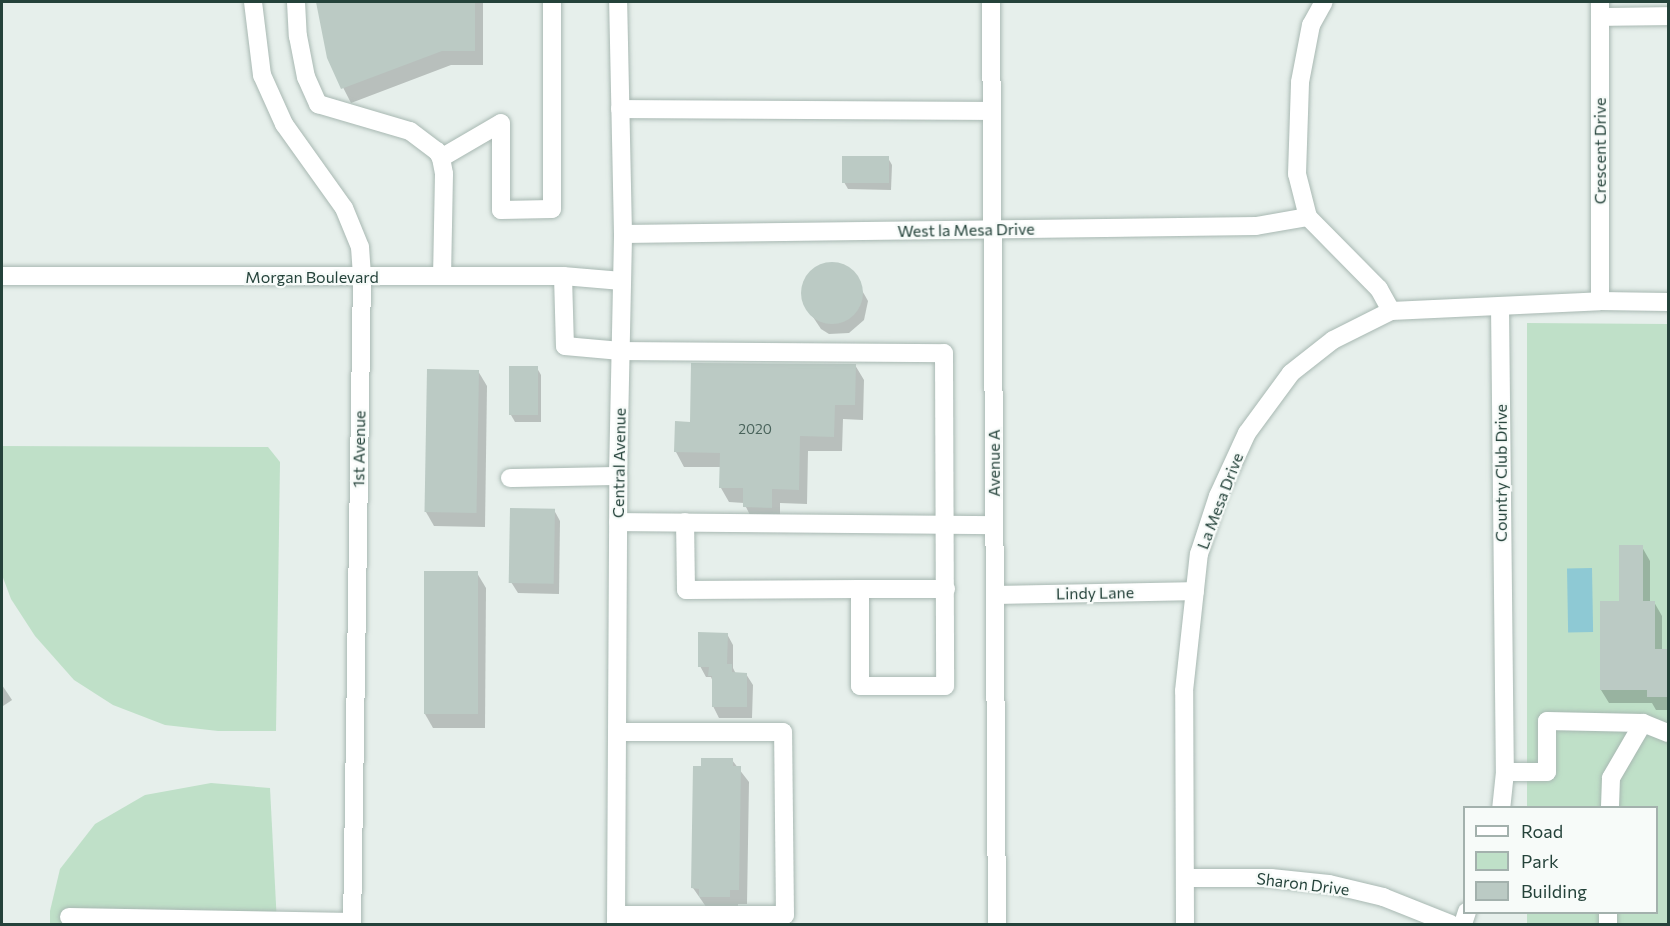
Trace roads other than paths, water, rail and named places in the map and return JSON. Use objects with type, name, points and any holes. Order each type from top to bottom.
[{"type":"street","name":"1st Avenue","points":[[253,2],[262,75],[284,124],[344,208],[360,246],[362,276],[352,923]]},
{"type":"street","points":[[296,2],[298,36],[306,77],[318,104],[410,131],[437,151],[441,158],[444,174],[442,276]]},
{"type":"street","points":[[441,158],[501,123],[501,210],[552,209],[552,2]]},
{"type":"street","name":"Central Avenue","points":[[616,920],[618,476],[623,234],[618,2]]},
{"type":"street","name":"Avenue A","points":[[990,2],[997,924]]},
{"type":"street","points":[[1324,2],[1311,25],[1300,82],[1297,174],[1308,217],[1379,289],[1391,310],[1599,301],[1668,302]]},
{"type":"street","points":[[1600,9],[1668,16]]},
{"type":"street","name":"Crescent Drive","points":[[1599,301],[1600,9]]},
{"type":"street","points":[[620,109],[991,111]]},
{"type":"street","name":"West la Mesa Drive","points":[[623,234],[1256,226],[1308,217]]},
{"type":"street","name":"Morgan Boulevard","points":[[2,276],[563,276],[622,281]]},
{"type":"street","points":[[563,276],[565,346],[621,351],[944,353],[945,686],[860,686],[860,589]]},
{"type":"street","name":"Country Club Drive","points":[[1500,306],[1505,772],[1500,806]]},
{"type":"street","name":"La Mesa Drive","points":[[1185,924],[1184,691],[1199,554],[1218,496],[1247,433],[1291,373],[1333,340],[1391,310]]},
{"type":"street","points":[[510,478],[618,476]]},
{"type":"street","points":[[618,522],[994,525]]},
{"type":"street","points":[[686,522],[686,590],[945,589]]},
{"type":"street","name":"Lindy Lane","points":[[995,596],[1195,591]]},
{"type":"street","points":[[1505,772],[1548,772],[1548,721],[1642,723],[1668,733]]},
{"type":"street","points":[[1610,806],[1611,778],[1642,723]]},
{"type":"street","points":[[616,920],[785,915],[783,732],[618,732]]},
{"type":"street","name":"Sharon Drive","points":[[1185,878],[1270,878],[1329,884],[1383,897],[1451,924]]},
{"type":"street","points":[[69,917],[352,923]]},
{"type":"water","points":[[1567,568],[1592,568],[1593,632],[1568,632]]}]
